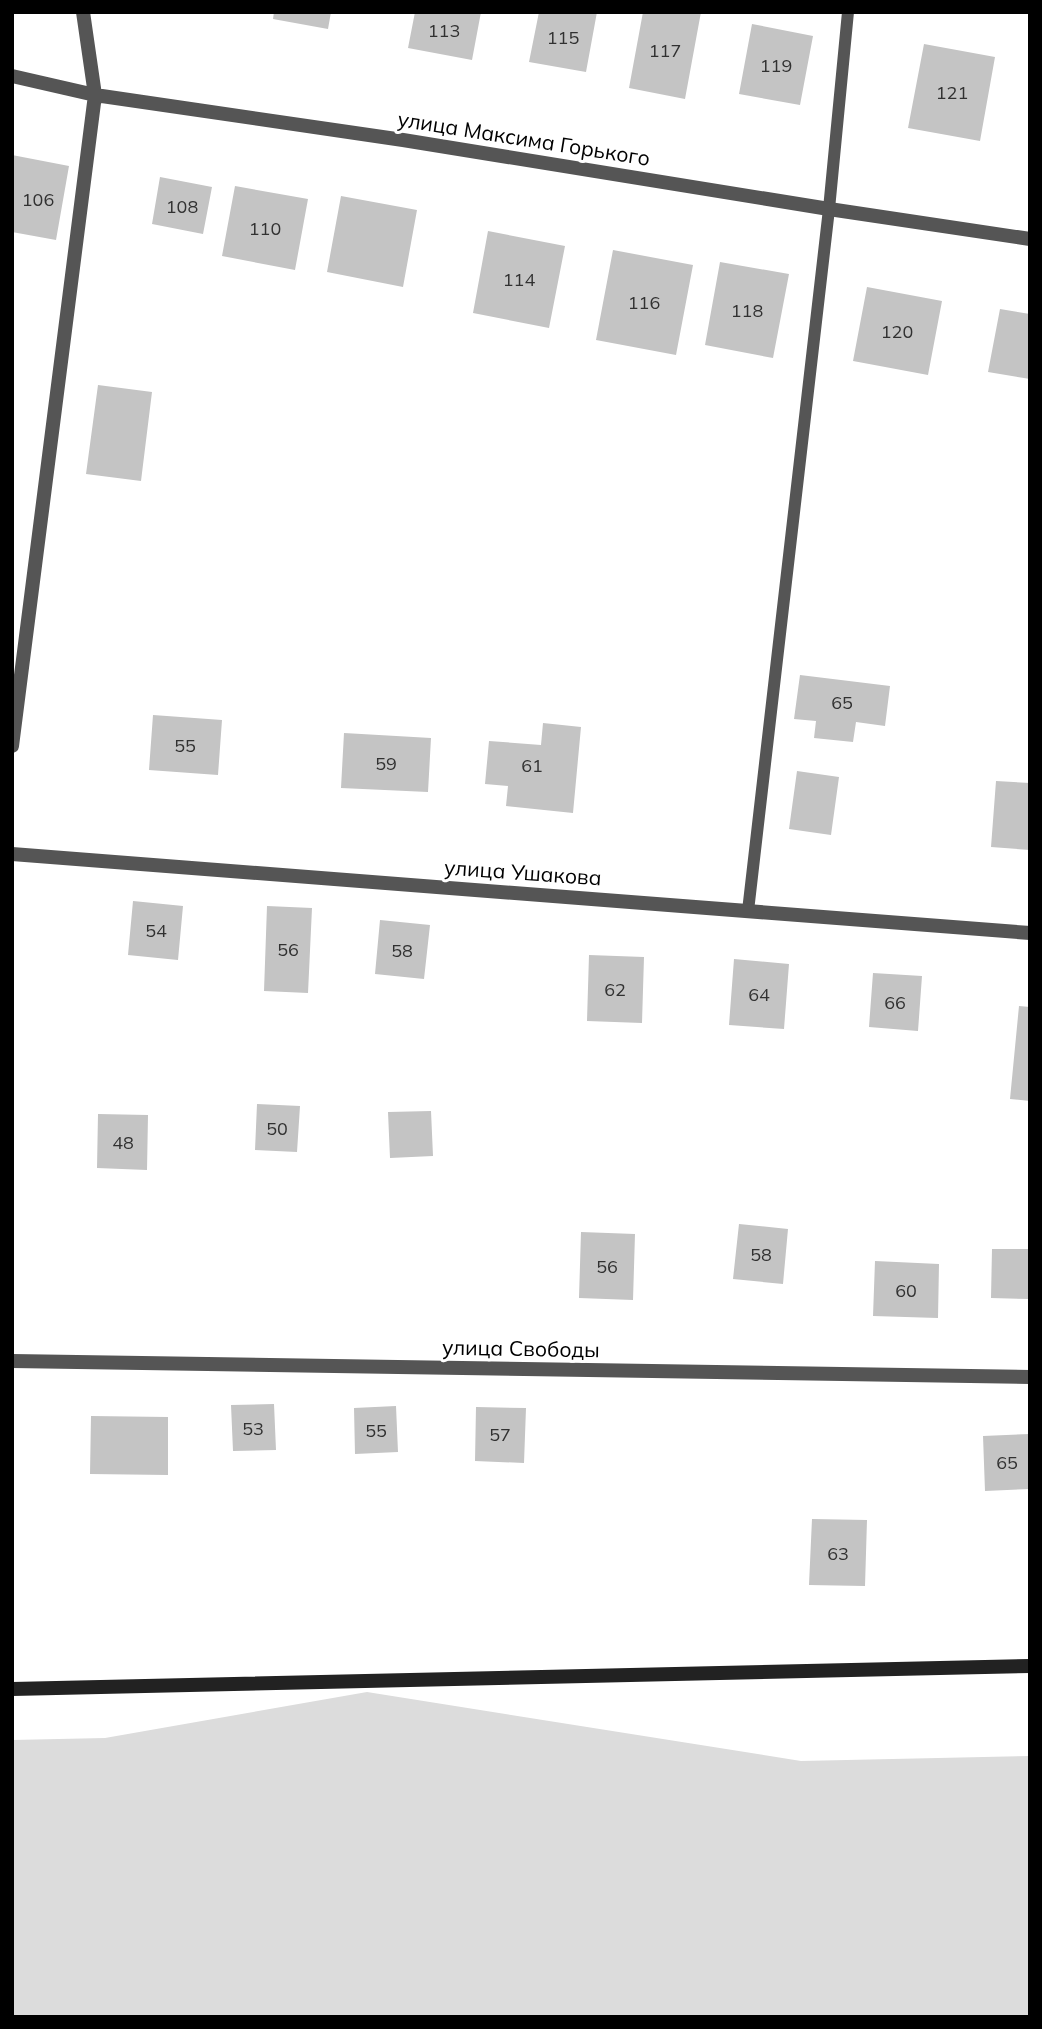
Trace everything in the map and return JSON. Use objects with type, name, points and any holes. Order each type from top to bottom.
[{"type":"street","points":[[12,746],[95,94],[83,12]]},
{"type":"street","name":"улица Максима Горького","points":[[12,76],[95,94],[1030,239]]},
{"type":"street","name":"улица Ушакова","points":[[12,853],[1030,933]]},
{"type":"street","name":"улица Свободы","points":[[12,1361],[1030,1377]]},
{"type":"street","points":[[12,1689],[1030,1666]]},
{"type":"lane","points":[[748,911],[829,209],[848,12]]},
{"type":"shaded area","points":[[367,1692],[801,1761],[1030,1756],[1030,2017],[12,2017],[12,1740],[105,1738]]},
{"type":"building","points":[[274,12],[331,12],[328,29],[273,19]]},
{"type":"building","points":[[415,12],[481,12],[472,60],[408,48]]},
{"type":"building","points":[[539,12],[597,12],[586,72],[529,62]]},
{"type":"building","points":[[643,12],[701,12],[685,99],[629,88]]},
{"type":"building","points":[[752,24],[813,36],[800,105],[739,94]]},
{"type":"building","points":[[924,44],[995,57],[980,141],[908,128]]},
{"type":"building","points":[[12,155],[69,166],[56,240],[12,232]]},
{"type":"building","points":[[160,177],[212,187],[203,234],[152,224]]},
{"type":"building","points":[[235,186],[308,199],[295,270],[222,256]]},
{"type":"building","points":[[341,196],[417,210],[403,287],[327,272]]},
{"type":"building","points":[[488,231],[565,246],[549,328],[473,313]]},
{"type":"building","points":[[613,250],[693,265],[676,355],[596,340]]},
{"type":"building","points":[[720,262],[789,274],[773,358],[705,345]]},
{"type":"building","points":[[867,287],[942,301],[928,375],[853,361]]},
{"type":"building","points":[[1000,309],[1030,314],[1030,379],[988,372]]},
{"type":"building","points":[[98,385],[152,392],[141,481],[86,474]]},
{"type":"building","points":[[800,675],[890,686],[885,726],[856,722],[853,742],[814,738],[816,721],[794,719]]},
{"type":"building","points":[[153,715],[222,720],[218,775],[149,770]]},
{"type":"building","points":[[543,723],[581,727],[573,813],[506,806],[508,786],[485,784],[489,741],[541,745]]},
{"type":"building","points":[[344,733],[431,738],[428,792],[341,788]]},
{"type":"building","points":[[797,771],[839,777],[831,835],[789,829]]},
{"type":"building","points":[[996,781],[1030,783],[1030,850],[991,847]]},
{"type":"building","points":[[133,901],[183,906],[178,960],[128,955]]},
{"type":"building","points":[[267,906],[312,908],[308,993],[264,991]]},
{"type":"building","points":[[380,920],[430,925],[424,979],[375,974]]},
{"type":"building","points":[[589,955],[644,957],[642,1023],[587,1021]]},
{"type":"building","points":[[734,959],[789,964],[784,1029],[729,1025]]},
{"type":"building","points":[[873,973],[922,976],[918,1031],[869,1027]]},
{"type":"building","points":[[1019,1006],[1030,1007],[1030,1101],[1010,1099]]},
{"type":"building","points":[[257,1104],[300,1106],[297,1152],[255,1150]]},
{"type":"building","points":[[431,1111],[433,1156],[390,1158],[388,1112]]},
{"type":"building","points":[[98,1114],[148,1115],[147,1170],[97,1168]]},
{"type":"building","points":[[739,1224],[788,1229],[783,1284],[733,1279]]},
{"type":"building","points":[[581,1232],[635,1234],[633,1300],[579,1298]]},
{"type":"building","points":[[992,1249],[1030,1249],[1030,1299],[991,1298]]},
{"type":"building","points":[[875,1261],[939,1264],[938,1318],[873,1316]]},
{"type":"building","points":[[274,1404],[276,1450],[233,1451],[231,1405]]},
{"type":"building","points":[[396,1406],[398,1452],[355,1454],[354,1408]]},
{"type":"building","points":[[476,1407],[526,1408],[524,1463],[475,1461]]},
{"type":"building","points":[[91,1416],[168,1417],[168,1475],[90,1474]]},
{"type":"building","points":[[1030,1434],[1030,1489],[985,1491],[983,1436]]},
{"type":"building","points":[[812,1519],[867,1520],[865,1586],[809,1585]]}]
